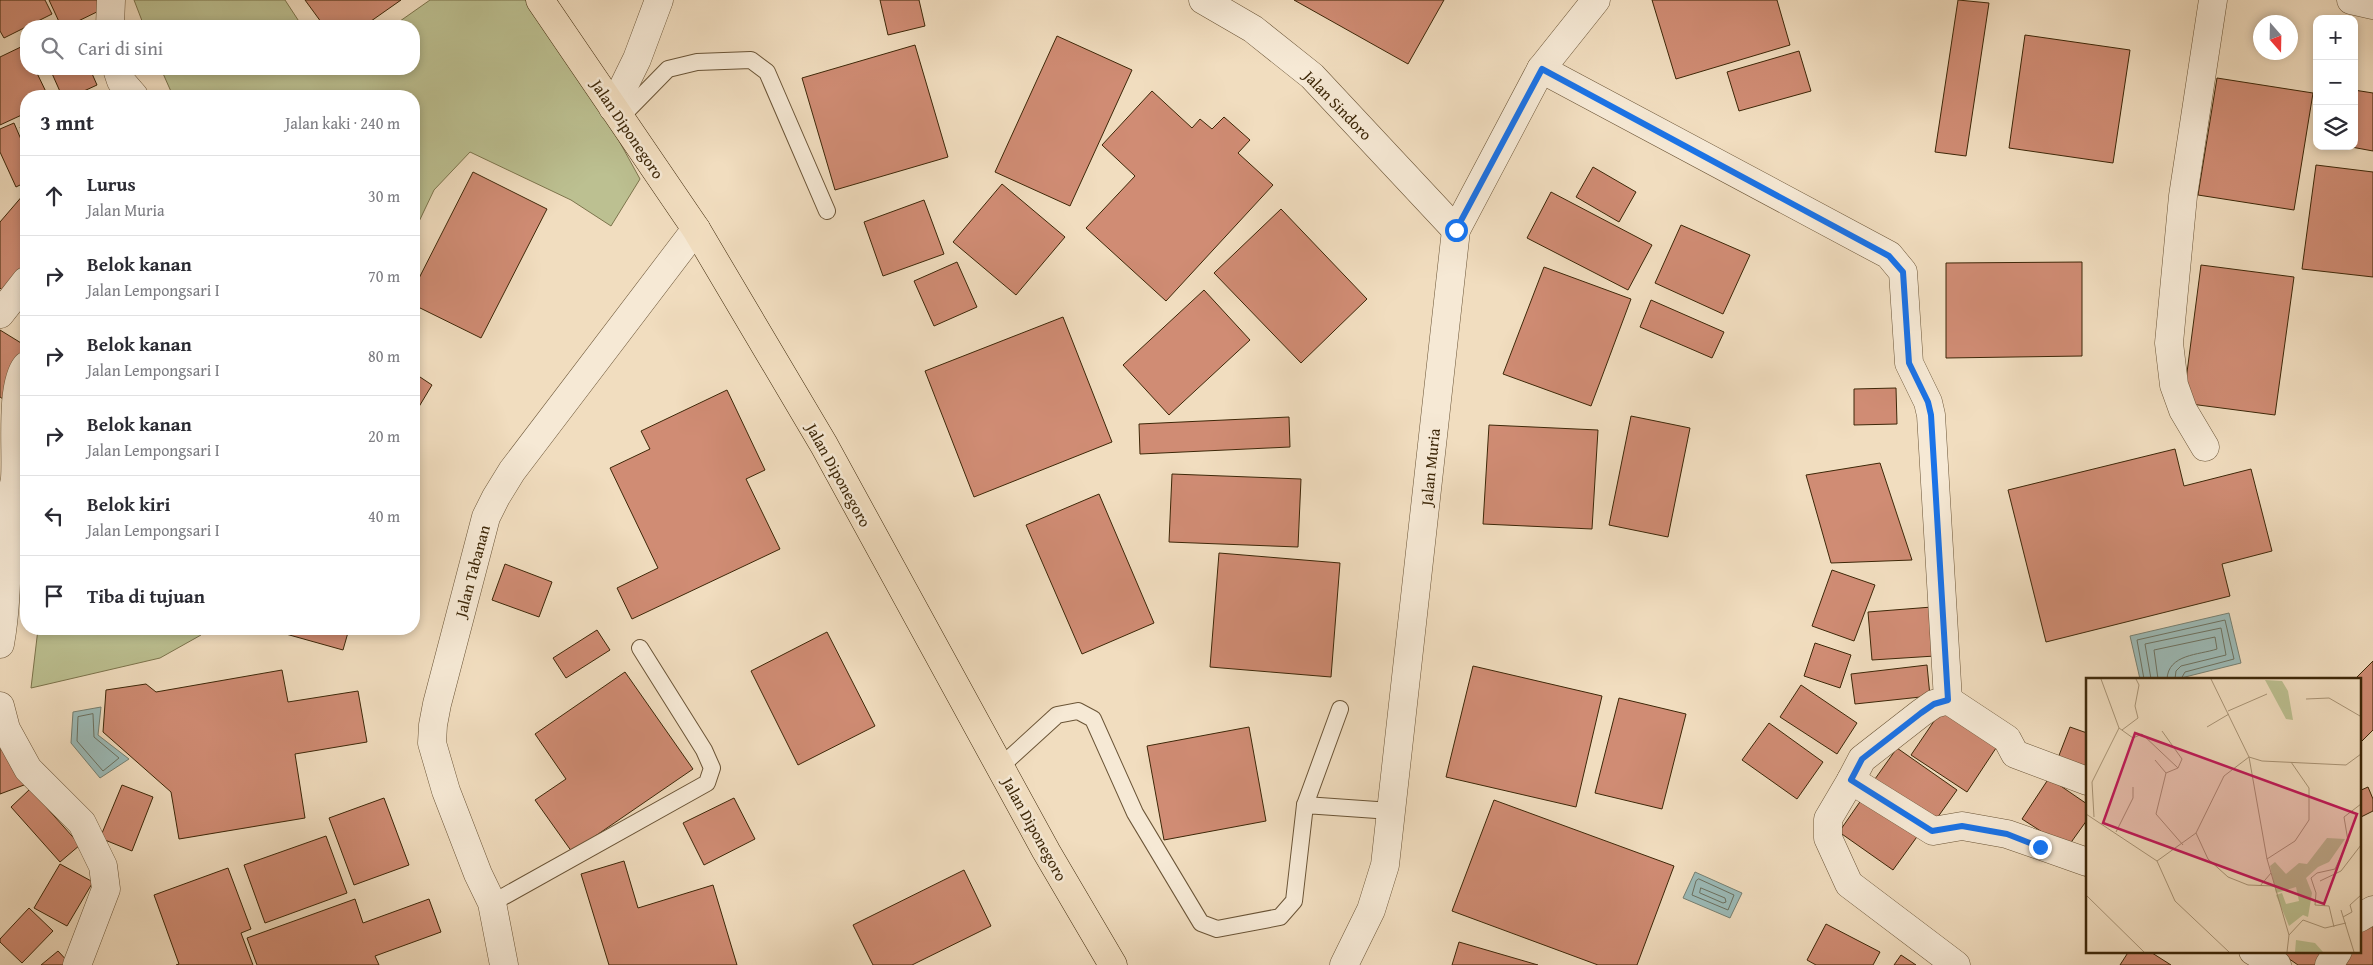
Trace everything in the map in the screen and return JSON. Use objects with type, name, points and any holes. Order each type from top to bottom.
[{"type":"main road","name":"Jalan Diponegoro","points":[[540,0],[696,229],[824,445],[1046,852],[1113,965]]},
{"type":"street","points":[[110,20],[111,0]]},
{"type":"street","points":[[617,113],[659,0]]},
{"type":"street","name":"Jalan Sindoro","points":[[1203,0],[1254,29],[1312,76],[1456,230]]},
{"type":"street","name":"Jalan Muria","points":[[1344,965],[1371,910],[1385,865],[1456,230],[1542,69],[1596,0]]},
{"type":"street","points":[[2204,447],[2183,410],[2174,385],[2169,343],[2183,196],[2213,0]]},
{"type":"street","points":[[2351,0],[2373,5]]},
{"type":"street","points":[[1542,69],[1889,256],[1903,272],[1909,363],[1928,402],[1931,415],[1948,700]]},
{"type":"street","points":[[119,75],[120,80],[129,90]]},
{"type":"street","name":"Jalan Tabanan","points":[[504,965],[492,903],[478,874],[446,791],[432,743],[432,725],[437,704],[486,517],[512,471],[696,229]]},
{"type":"street","points":[[0,314],[20,289]]},
{"type":"street","points":[[0,644],[7,585],[8,509],[15,480],[17,396],[20,383]]},
{"type":"street","points":[[1956,965],[1849,884],[1828,838],[1828,820],[1862,759],[1934,704],[1948,700],[2007,739],[2015,754],[2086,781]]},
{"type":"street","points":[[0,706],[6,729],[28,770],[82,823],[103,866],[106,889],[77,965]]},
{"type":"street","points":[[1851,780],[1932,831],[1962,826],[2007,834],[2086,862]]},
{"type":"street","points":[[2360,917],[2373,910]]},
{"type":"street","points":[[2255,952],[2277,965]]},
{"type":"street","points":[[2329,965],[2337,952]]},
{"type":"lane","points":[[617,113],[668,69],[697,62],[751,60],[767,72],[827,211]]},
{"type":"lane","points":[[492,903],[707,783],[712,768],[704,750],[640,648]]},
{"type":"lane","points":[[1000,767],[1057,715],[1078,711],[1093,719],[1138,818],[1201,923],[1217,928],[1280,917],[1294,901],[1305,805],[1340,709]]},
{"type":"lane","points":[[1305,805],[1391,811]]},
{"type":"green space","points":[[134,0],[285,0],[298,20],[142,20]]},
{"type":"green space","points":[[430,0],[530,0],[618,139],[640,179],[611,226],[571,200],[470,152],[434,190],[420,219],[420,90],[170,90],[164,75],[420,75],[420,20],[402,20]]},
{"type":"green space","points":[[37,635],[201,635],[160,658],[31,688]]},
{"type":"water","points":[[2229,613],[2241,663],[2181,678],[2140,678],[2130,636]]},
{"type":"water","points":[[101,707],[98,735],[129,759],[100,778],[71,743],[73,712]]},
{"type":"water","points":[[1695,872],[1742,893],[1730,918],[1683,898]]},
{"type":"building","points":[[0,0],[45,0],[52,14],[40,20],[20,20],[20,30],[4,38],[0,31]]},
{"type":"building","points":[[49,0],[103,0],[107,7],[80,20],[58,20]]},
{"type":"building","points":[[305,0],[401,0],[373,20],[320,20]]},
{"type":"building","points":[[880,0],[919,0],[925,26],[888,35]]},
{"type":"building","points":[[1294,0],[1444,0],[1408,64]]},
{"type":"building","points":[[1652,0],[1777,0],[1790,45],[1676,79]]},
{"type":"building","points":[[1958,0],[1989,3],[1966,156],[1935,152]]},
{"type":"building","points":[[2025,35],[2130,50],[2113,163],[2009,148]]},
{"type":"building","points":[[1057,36],[1132,70],[1070,206],[995,172]]},
{"type":"building","points":[[915,45],[948,157],[835,190],[802,78]]},
{"type":"building","points":[[20,47],[20,75],[38,75],[45,90],[20,90],[20,116],[0,125],[0,57]]},
{"type":"building","points":[[1799,51],[1811,91],[1739,111],[1727,72]]},
{"type":"building","points":[[53,75],[93,75],[97,85],[86,90],[59,90]]},
{"type":"building","points":[[2217,78],[2313,93],[2294,210],[2198,195]]},
{"type":"building","points":[[1152,91],[1192,128],[1200,119],[1212,129],[1224,117],[1250,140],[1238,153],[1273,185],[1166,301],[1086,228],[1135,176],[1102,145]]},
{"type":"building","points":[[2358,91],[2373,93],[2373,151],[2358,148]]},
{"type":"building","points":[[14,123],[20,137],[20,185],[16,187],[0,152],[0,129]]},
{"type":"building","points":[[2316,165],[2373,172],[2373,277],[2302,269]]},
{"type":"building","points":[[1593,167],[1636,192],[1619,222],[1576,197]]},
{"type":"building","points":[[473,172],[547,209],[481,338],[420,308],[420,276]]},
{"type":"building","points":[[1002,184],[1065,237],[1016,295],[953,242]]},
{"type":"building","points":[[1551,192],[1652,245],[1628,290],[1527,238]]},
{"type":"building","points":[[20,199],[20,273],[4,292],[0,288],[0,222]]},
{"type":"building","points":[[924,200],[944,254],[883,276],[864,222]]},
{"type":"building","points":[[1281,209],[1367,299],[1301,363],[1214,273]]},
{"type":"building","points":[[1681,225],[1750,255],[1723,314],[1655,283]]},
{"type":"building","points":[[957,262],[977,307],[934,326],[914,281]]},
{"type":"building","points":[[2082,262],[2082,356],[1946,358],[1946,263]]},
{"type":"building","points":[[2201,265],[2294,277],[2275,415],[2183,403]]},
{"type":"building","points":[[1544,267],[1631,299],[1591,406],[1503,374]]},
{"type":"building","points":[[1204,290],[1250,340],[1169,415],[1123,365]]},
{"type":"building","points":[[1651,300],[1724,332],[1712,358],[1640,327]]},
{"type":"building","points":[[1063,317],[1112,442],[974,497],[925,371]]},
{"type":"building","points":[[0,330],[20,342],[20,372],[3,399],[0,397]]},
{"type":"building","points":[[420,377],[432,385],[420,405]]},
{"type":"building","points":[[1896,388],[1897,424],[1854,425],[1854,389]]},
{"type":"building","points":[[727,390],[765,470],[746,479],[780,549],[632,619],[617,588],[658,568],[610,468],[650,449],[641,431]]},
{"type":"building","points":[[1631,416],[1690,428],[1668,537],[1609,525]]},
{"type":"building","points":[[1289,417],[1290,447],[1140,454],[1139,424]]},
{"type":"building","points":[[1489,425],[1598,430],[1592,529],[1483,524]]},
{"type":"building","points":[[2175,449],[2184,486],[2251,469],[2272,551],[2222,564],[2230,596],[2046,642],[2008,490]]},
{"type":"building","points":[[1880,463],[1912,560],[1831,563],[1806,475]]},
{"type":"building","points":[[1172,474],[1301,479],[1298,547],[1169,542]]},
{"type":"building","points":[[1099,494],[1154,623],[1082,654],[1026,525]]},
{"type":"building","points":[[1219,553],[1340,563],[1331,677],[1210,667]]},
{"type":"building","points":[[505,564],[552,582],[539,617],[492,600]]},
{"type":"building","points":[[1832,570],[1875,585],[1854,641],[1812,626]]},
{"type":"building","points":[[1932,607],[1935,656],[1872,660],[1868,612]]},
{"type":"building","points":[[597,630],[610,650],[566,678],[553,658]]},
{"type":"building","points":[[827,632],[875,726],[798,765],[751,671]]},
{"type":"building","points":[[289,635],[347,635],[343,650]]},
{"type":"building","points":[[1815,643],[1851,655],[1840,688],[1804,676]]},
{"type":"building","points":[[2373,661],[2373,730],[2361,742],[2360,678],[2356,678]]},
{"type":"building","points":[[1927,665],[1930,696],[1855,704],[1851,674]]},
{"type":"building","points":[[1473,666],[1602,696],[1576,807],[1446,777]]},
{"type":"building","points":[[282,670],[288,702],[358,691],[367,742],[295,754],[305,818],[179,839],[171,792],[103,732],[106,690],[146,684],[156,692]]},
{"type":"building","points":[[625,672],[693,769],[572,852],[535,800],[566,779],[535,734]]},
{"type":"building","points":[[1801,685],[1857,723],[1837,754],[1780,717]]},
{"type":"building","points":[[1619,698],[1686,714],[1662,809],[1595,793]]},
{"type":"building","points":[[1947,702],[2002,739],[1967,792],[1911,755]]},
{"type":"building","points":[[1769,723],[1823,762],[1797,799],[1742,760]]},
{"type":"building","points":[[1249,727],[1266,821],[1164,840],[1147,746]]},
{"type":"building","points":[[2070,727],[2086,733],[2086,769],[2058,758]]},
{"type":"building","points":[[6,736],[24,785],[0,794],[0,739]]},
{"type":"building","points":[[1897,748],[1957,790],[1935,821],[1875,779]]},
{"type":"building","points":[[2049,778],[2086,803],[2086,821],[2067,848],[2022,819]]},
{"type":"building","points":[[122,785],[153,797],[132,851],[100,838]]},
{"type":"building","points":[[2368,787],[2373,799],[2373,811],[2360,818],[2360,791]]},
{"type":"building","points":[[30,789],[80,845],[60,862],[11,807]]},
{"type":"building","points":[[1864,796],[1919,834],[1893,870],[1839,832]]},
{"type":"building","points":[[384,798],[409,865],[354,885],[329,818]]},
{"type":"building","points":[[734,798],[755,839],[704,865],[683,823]]},
{"type":"building","points":[[1494,800],[1674,866],[1637,965],[1598,965],[1452,911]]},
{"type":"building","points":[[326,836],[347,893],[265,923],[244,865]]},
{"type":"building","points":[[624,861],[638,908],[713,885],[737,965],[609,965],[581,874]]},
{"type":"building","points":[[60,864],[93,882],[67,926],[34,908]]},
{"type":"building","points":[[228,868],[251,929],[241,933],[253,965],[176,965],[179,964],[154,895]]},
{"type":"building","points":[[964,870],[991,926],[912,965],[873,965],[853,925]]},
{"type":"building","points":[[355,899],[363,923],[429,899],[441,932],[375,956],[379,965],[257,965],[247,938]]},
{"type":"building","points":[[29,908],[53,931],[22,963],[0,942],[0,939]]},
{"type":"building","points":[[2373,920],[2373,965],[2338,965],[2345,952],[2360,952],[2360,928]]},
{"type":"building","points":[[1826,924],[1880,952],[1873,965],[1816,965],[1807,960]]},
{"type":"building","points":[[1459,942],[1538,965],[1452,965]]},
{"type":"building","points":[[58,951],[71,965],[41,965]]},
{"type":"building","points":[[2128,952],[2151,952],[2171,965],[2120,965]]},
{"type":"building","points":[[2287,952],[2331,952],[2323,965],[2298,965],[2285,956]]},
{"type":"building","points":[[1901,955],[1916,965],[1894,965]]},
{"type":"route","points":[[1456,230],[1542,69],[1889,256],[1898,263],[1903,272],[1909,363],[1928,402],[1931,415],[1948,700],[1934,704],[1862,759],[1851,780],[1932,831],[1962,826],[2007,834],[2040,847]]}]
